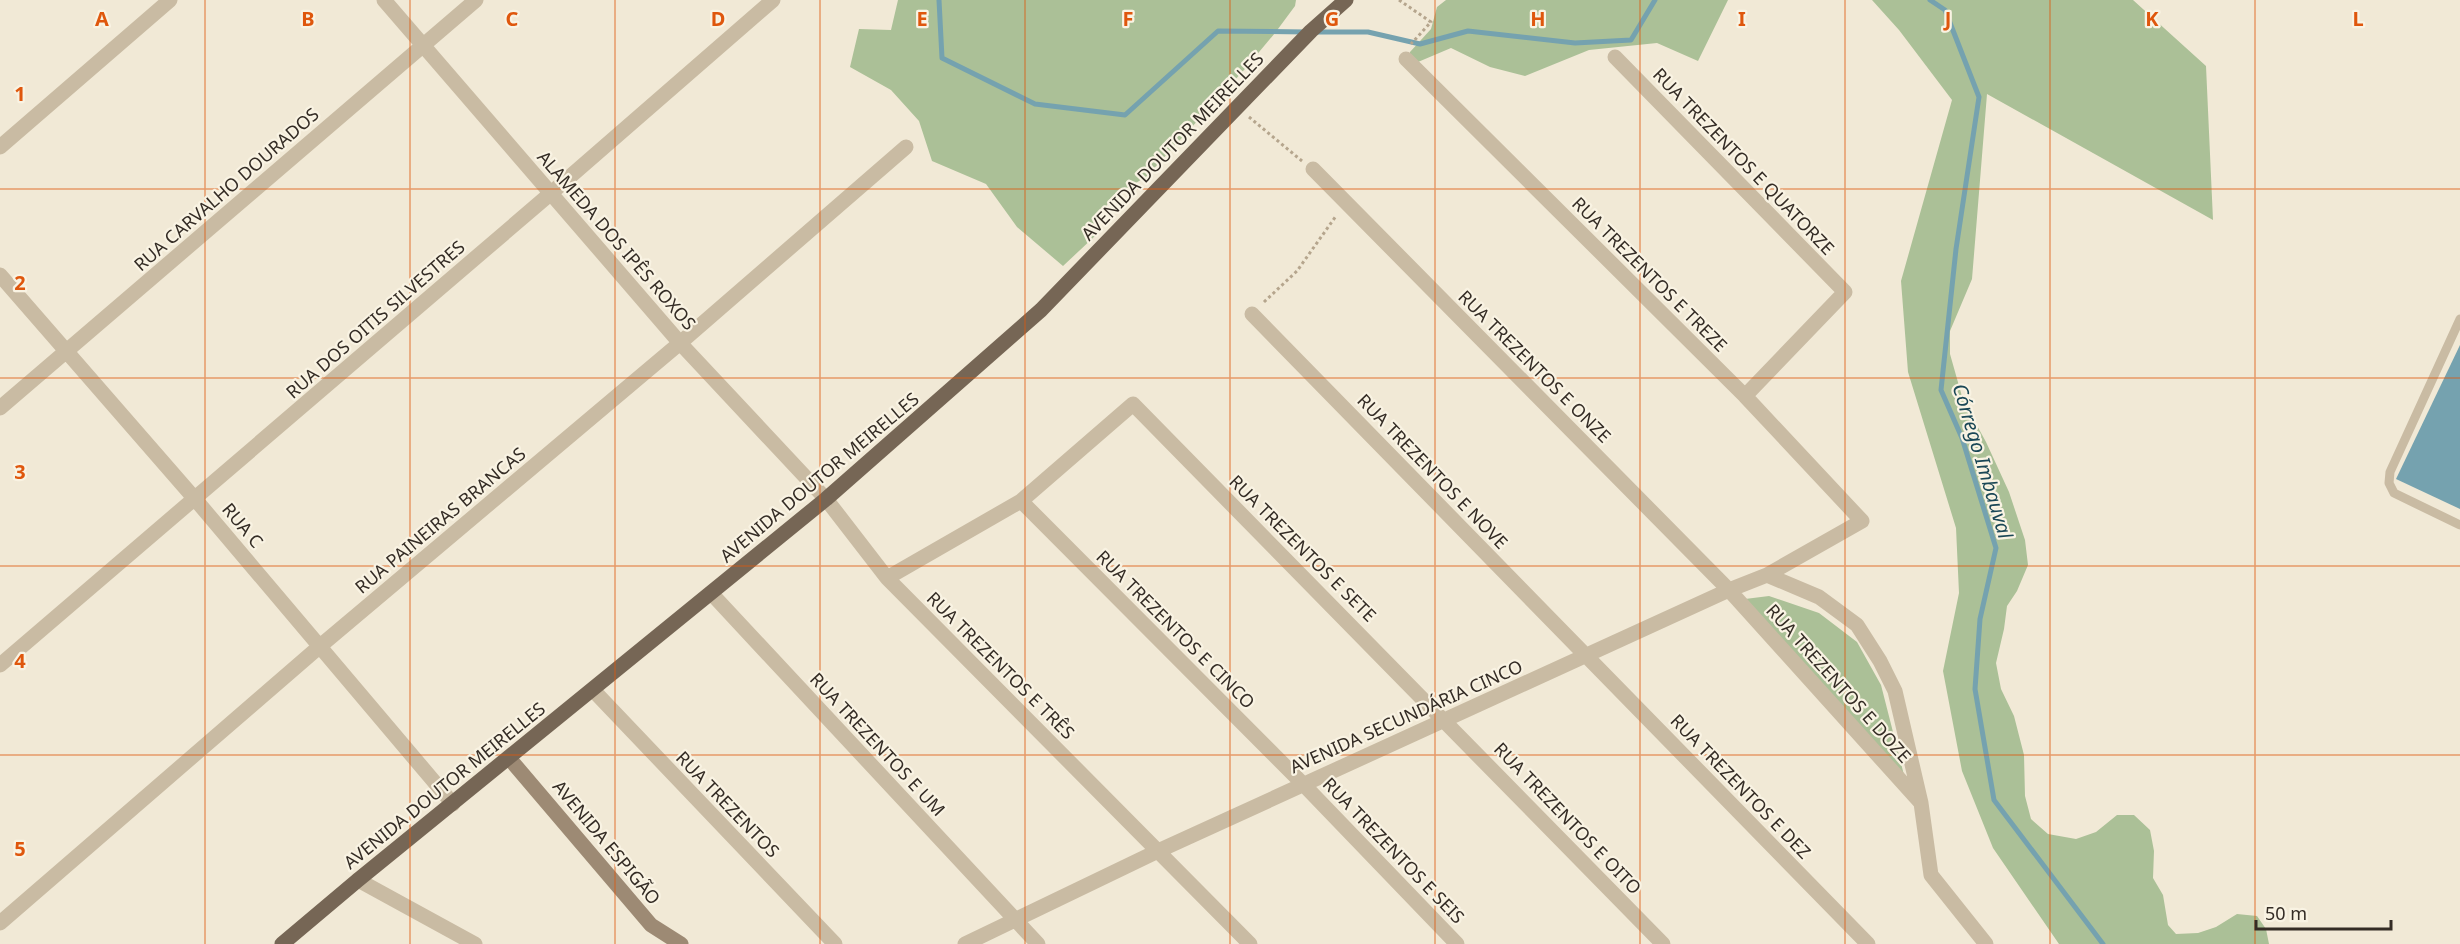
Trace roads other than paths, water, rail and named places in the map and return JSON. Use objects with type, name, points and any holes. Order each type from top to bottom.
[{"type":"main road","name":"AVENIDA DOUTOR MEIRELLES","points":[[282,944],[826,499],[1041,310],[1290,52],[1342,2]]},
{"type":"street","points":[[0,147],[170,0]]},
{"type":"street","name":"ALAMEDA DOS IPÊS ROXOS","points":[[384,0],[680,343],[826,499]]},
{"type":"street","name":"RUA CARVALHO DOURADOS","points":[[0,408],[476,0]]},
{"type":"street","name":"RUA DOS OITIS SILVESTRES","points":[[0,665],[773,0]]},
{"type":"street","name":"RUA TREZENTOS E TREZE","points":[[1406,54],[1745,396],[1862,521]]},
{"type":"street","name":"RUA TREZENTOS E QUATORZE","points":[[1615,57],[1845,292],[1745,396]]},
{"type":"street","name":"RUA PAINEIRAS BRANCAS","points":[[0,923],[319,647],[680,343],[906,147]]},
{"type":"street","name":"RUA TREZENTOS E ONZE","points":[[1313,169],[1729,590]]},
{"type":"street","name":"RUA C","points":[[0,275],[195,499],[453,804]]},
{"type":"street","name":"RUA TREZENTOS E NOVE","points":[[1252,314],[1587,655]]},
{"type":"street","name":"RUA TREZENTOS E SETE","points":[[1021,501],[1133,404],[1445,720]]},
{"type":"street","name":"RUA TREZENTOS E TRÊS","points":[[826,499],[887,578],[1250,944]]},
{"type":"street","points":[[887,578],[1021,501]]},
{"type":"street","name":"RUA TREZENTOS E CINCO","points":[[1021,501],[1303,784]]},
{"type":"street","name":"AVENIDA SECUNDÁRIA CINCO","points":[[965,944],[1303,784],[1729,590],[1767,575],[1862,521]]},
{"type":"street","points":[[1767,575],[1819,597],[1857,625],[1880,661],[1894,691],[1921,803],[1930,874],[1986,944]]},
{"type":"street","name":"RUA TREZENTOS E DOZE","points":[[1729,590],[1921,803]]},
{"type":"street","name":"RUA TREZENTOS E UM","points":[[711,593],[1038,944]]},
{"type":"street","name":"RUA TREZENTOS E DEZ","points":[[1587,655],[1868,944]]},
{"type":"street","name":"RUA TREZENTOS","points":[[593,690],[835,944]]},
{"type":"street","name":"RUA TREZENTOS E OITO","points":[[1445,720],[1663,944]]},
{"type":"street","name":"AVENIDA ESPIGÃO","points":[[509,758],[651,925],[681,944]]},
{"type":"street","name":"RUA TREZENTOS E SEIS","points":[[1303,784],[1457,944]]},
{"type":"street","points":[[358,880],[475,944]]},
{"type":"lane","points":[[2460,319],[2390,472],[2389,483],[2394,493],[2460,525]]},
{"type":"water","points":[[2460,345],[2460,509],[2396,479]]},
{"type":"waterway","name":"Córrego Imbauval","points":[[939,0],[942,58],[1035,104],[1125,115],[1218,31],[1307,32]]},
{"type":"waterway","name":"Córrego Imbauval","points":[[1316,32],[1368,32],[1420,44],[1468,31],[1575,43],[1631,40],[1655,0]]},
{"type":"waterway","name":"Córrego Imbauval","points":[[1930,0],[1945,10],[1979,97],[1956,249],[1941,390],[1962,438],[1996,548],[1980,619],[1975,689],[1994,800],[2103,944]]}]
